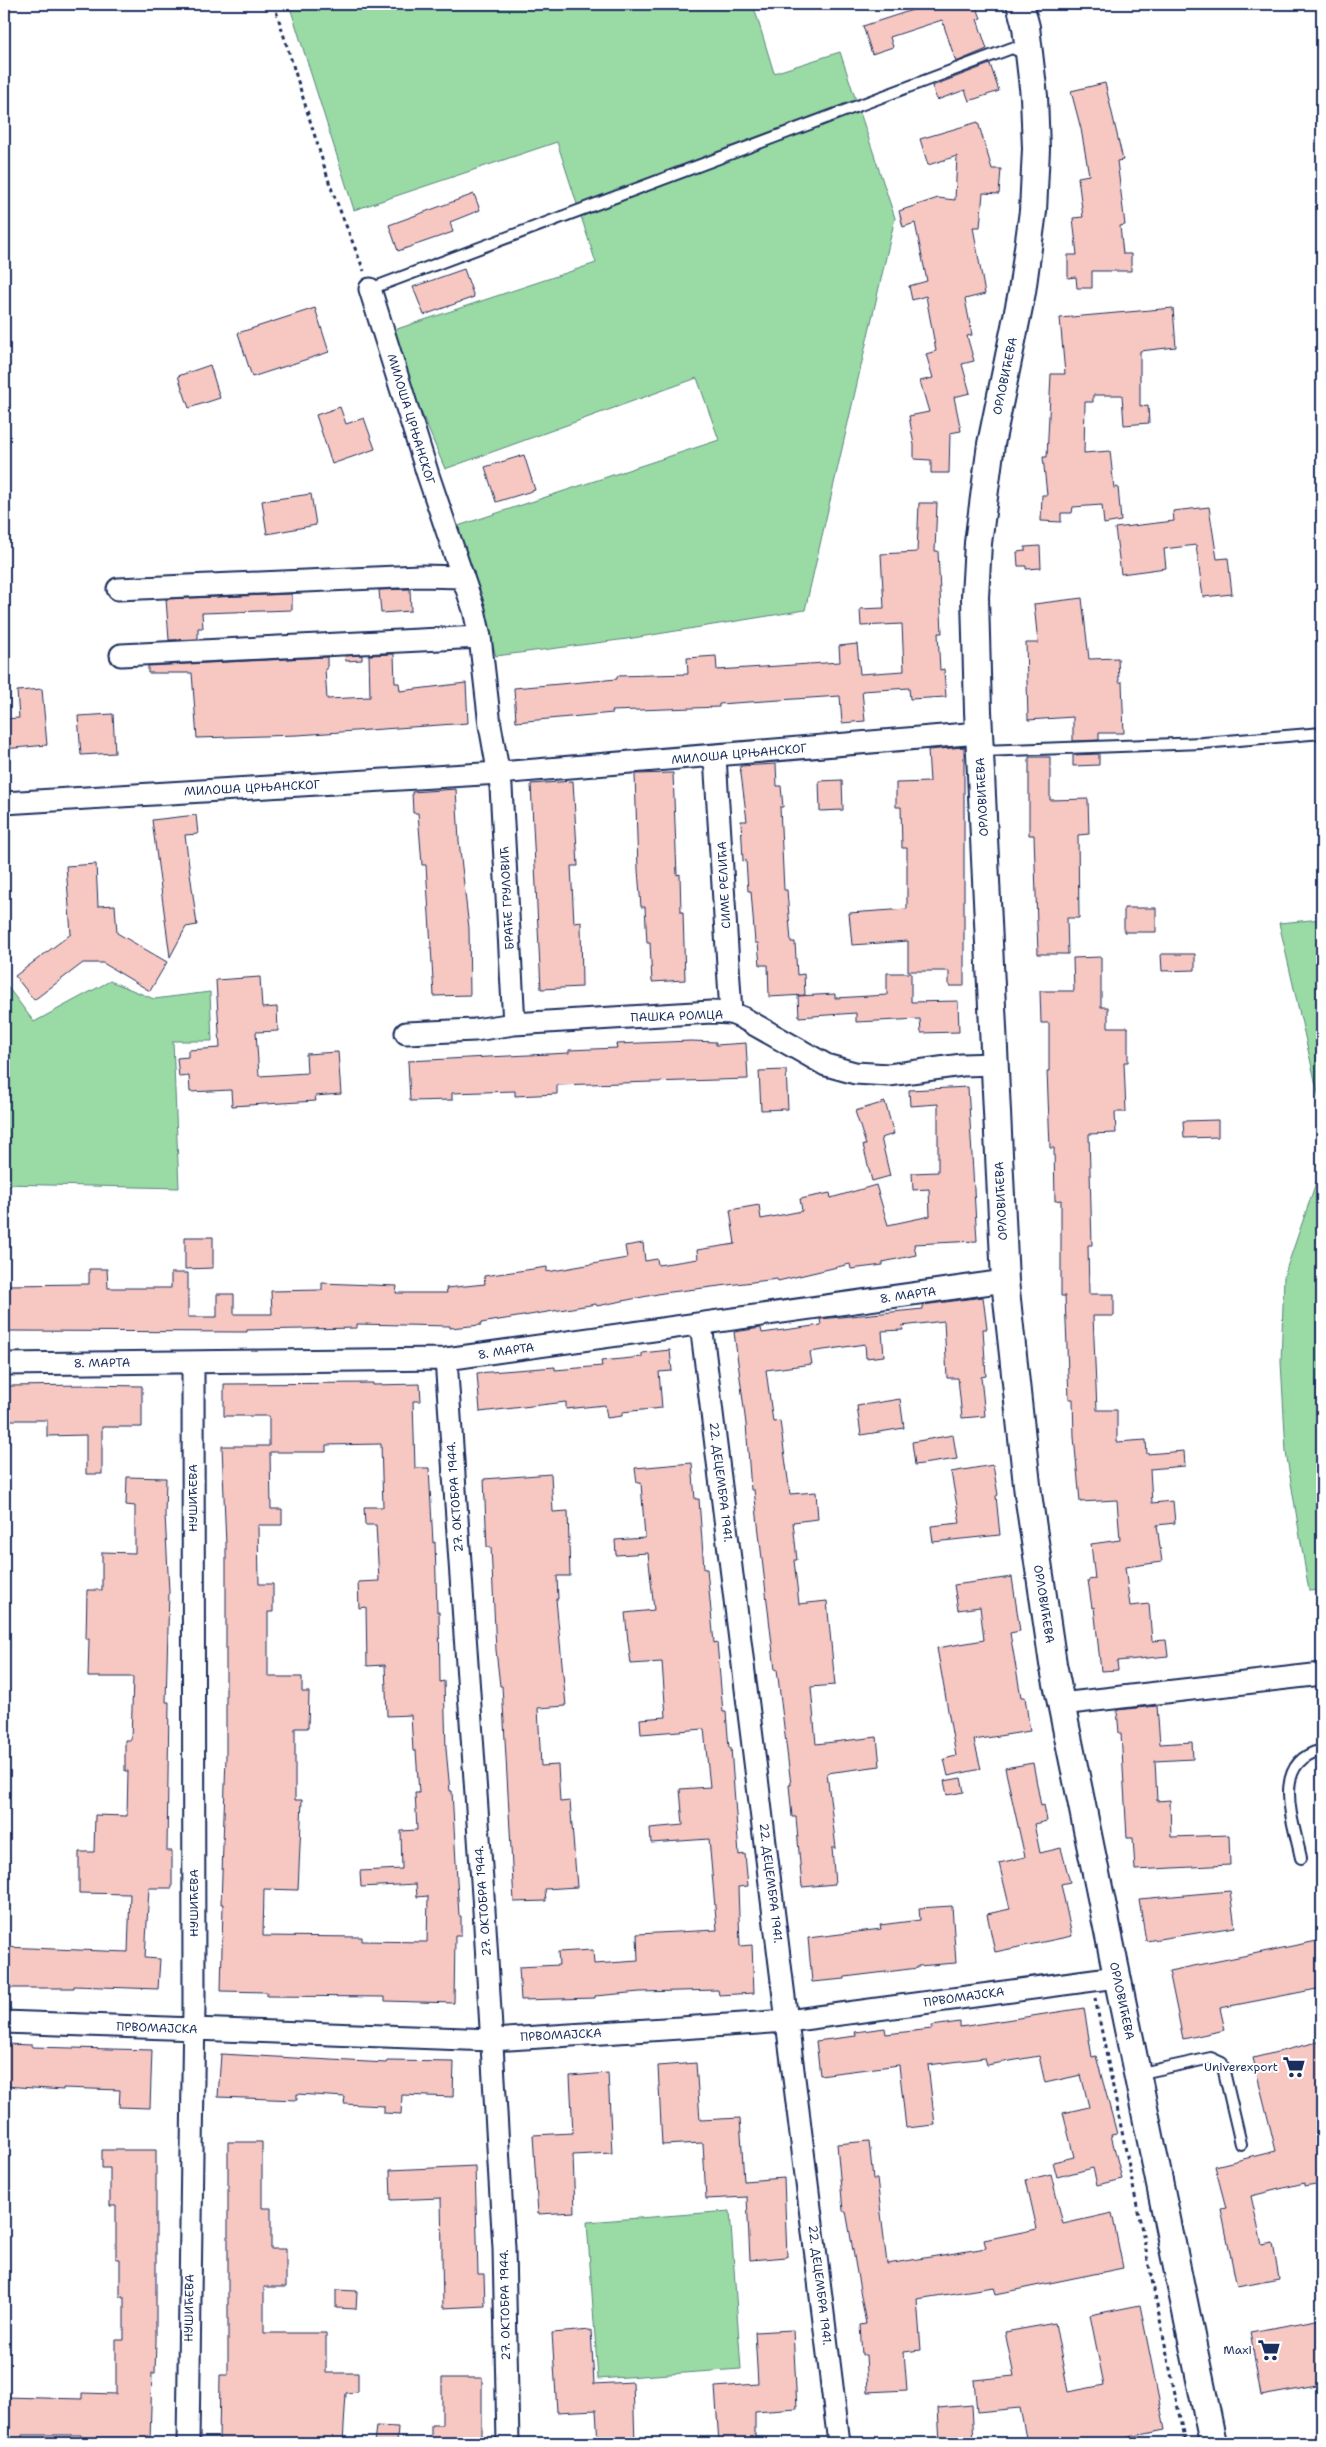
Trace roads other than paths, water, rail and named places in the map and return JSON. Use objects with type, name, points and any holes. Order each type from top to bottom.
[{"type":"street","name":"ОРЛОВИЋЕВА","points":[[1020,4],[1030,56],[1035,140],[1033,211],[1022,292],[991,444],[978,542],[975,597],[979,742],[1005,1281],[1028,1494],[1104,1978],[1137,2074],[1213,2443]]},
{"type":"street","name":"МИЛОША ЦРЊАНСКОГ","points":[[370,289],[428,476],[463,577],[480,637],[490,725],[499,773]]},
{"type":"street","points":[[118,589],[420,576],[463,577]]},
{"type":"street","points":[[121,655],[480,637]]},
{"type":"street","name":"МИЛОША ЦРЊАНСКОГ","points":[[4,803],[499,773],[715,757],[979,742]]},
{"type":"street","name":"СИМЕ РЕЛИЋА","points":[[715,757],[731,1014]]},
{"type":"street","name":"БРАЋЕ ГРУЛОВИЋ","points":[[499,773],[514,1024]]},
{"type":"street","name":"ПАШКА РОМЦА","points":[[406,1034],[475,1030],[514,1024],[711,1012],[731,1014],[826,1065],[855,1073],[889,1075],[962,1065],[995,1064]]},
{"type":"street","name":"8. МАРТА","points":[[4,1364],[446,1359],[1005,1281]]},
{"type":"street","name":"22. ДЕЦЕМБРА 1941.","points":[[701,1324],[839,2443]]},
{"type":"street","name":"27. ОКТОБРА 1944.","points":[[446,1359],[492,2040],[504,2248],[508,2443]]},
{"type":"street","name":"НУШИЋЕВА","points":[[188,2443],[193,2029],[193,1362]]},
{"type":"street","points":[[1061,1704],[1322,1674]]},
{"type":"street","name":"ПРВОМАЈСКА","points":[[4,2022],[492,2040],[788,2022],[1104,1978]]},
{"type":"lane","points":[[370,289],[1012,48],[1030,56]]},
{"type":"lane","name":"ОРЛОВИЋЕВА","points":[[979,742],[1203,743],[1322,732]]},
{"type":"lane","points":[[1301,1858],[1289,1793],[1290,1776],[1299,1761],[1312,1752],[1322,1750]]},
{"type":"lane","points":[[1137,2074],[1211,2058],[1222,2063],[1241,2144]]},
{"type":"place","name":"Univerexport","points":[[1294,2067]]},
{"type":"place","name":"Maxi","points":[[1269,2350]]}]
